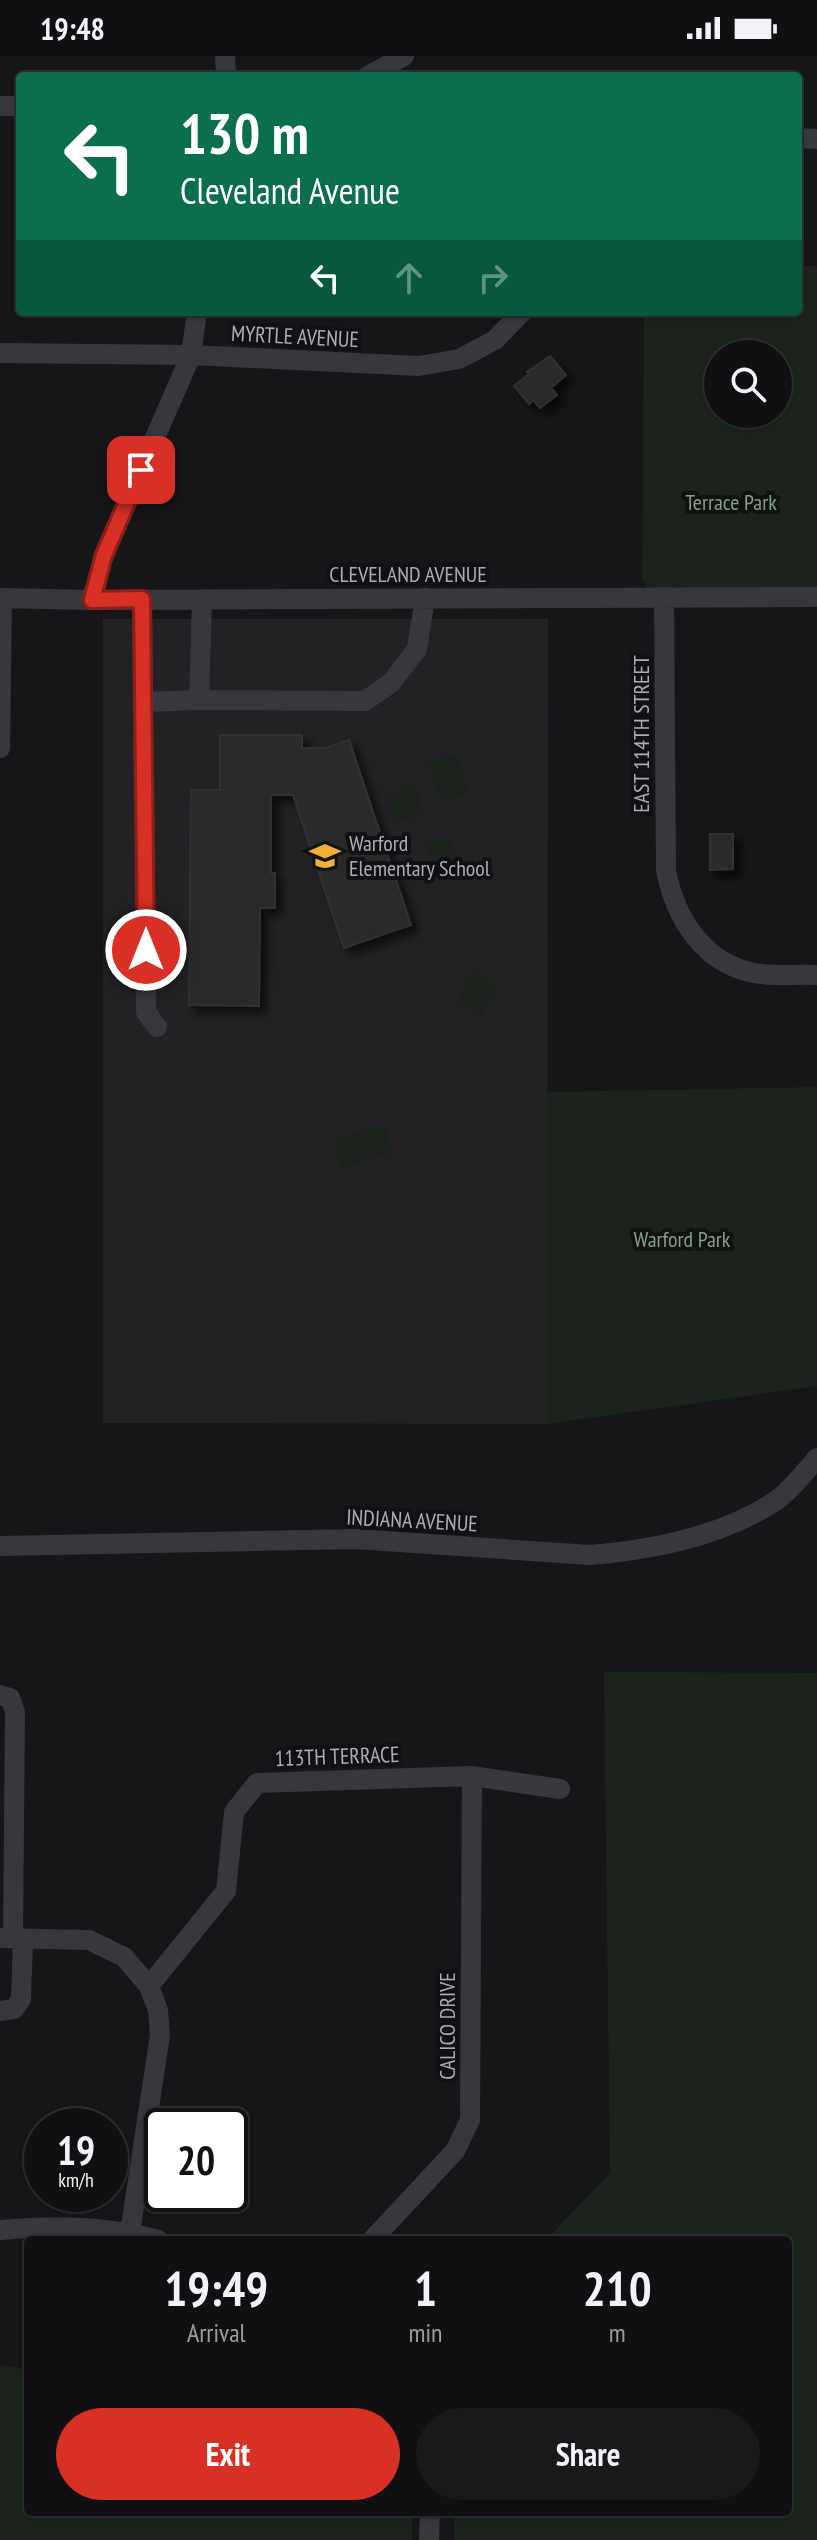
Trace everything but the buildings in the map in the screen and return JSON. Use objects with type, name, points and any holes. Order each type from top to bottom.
[{"type":"street","points":[[375,72],[404,56]]},
{"type":"street","points":[[92,600],[104,555],[191,355],[196,316]]},
{"type":"street","name":"MYRTLE AVENUE","points":[[0,353],[191,355],[419,366],[459,359],[495,340],[518,316]]},
{"type":"street","name":"EAST 114TH STREET","points":[[664,597],[666,870],[671,895],[684,924],[712,953],[732,966],[755,974],[817,975]]},
{"type":"street","name":"CLEVELAND AVENUE","points":[[1,598],[817,597]]},
{"type":"street","points":[[0,748],[1,598]]},
{"type":"street","points":[[143,702],[365,701],[391,683],[417,649],[425,598]]},
{"type":"street","points":[[142,599],[146,1012],[157,1027]]},
{"type":"street","points":[[199,700],[202,599]]},
{"type":"street","name":"INDIANA AVENUE","points":[[0,1546],[355,1539],[590,1555],[620,1553],[685,1540],[729,1525],[775,1502],[809,1480],[817,1458]]},
{"type":"street","points":[[0,1695],[10,1698],[15,1712],[12,1938],[21,1999],[14,2009],[0,2011]]},
{"type":"street","name":"113TH TERRACE","points":[[149,1986],[226,1891],[234,1812],[257,1783],[472,1776],[560,1789]]},
{"type":"street","name":"CALICO DRIVE","points":[[376,2236],[455,2151],[470,2120],[472,1776]]},
{"type":"street","points":[[12,1938],[89,1940],[124,1957],[149,1986],[158,2010],[160,2035],[130,2233]]},
{"type":"street","points":[[0,2230],[48,2226],[142,2236]]},
{"type":"street","points":[[429,2540],[430,2516]]},
{"type":"shaded area","name":"Warford Elementary School","points":[[103,619],[548,619],[547,1424],[103,1423]]},
{"type":"green space","name":"Terrace Park","points":[[802,266],[817,266],[817,590],[645,590],[645,582],[642,582],[644,316],[802,316]]},
{"type":"green space","points":[[456,754],[468,792],[440,801],[428,763]]},
{"type":"green space","points":[[415,786],[424,814],[396,823],[387,795]]},
{"type":"green space","points":[[451,839],[458,862],[433,870],[426,846]]},
{"type":"green space","points":[[475,972],[499,987],[481,1016],[457,1001]]},
{"type":"green space","name":"Warford Park","points":[[817,1087],[817,1386],[547,1424],[547,1092]]},
{"type":"green space","points":[[385,1125],[392,1153],[341,1168],[333,1140]]},
{"type":"green space","points":[[604,1672],[817,1673],[817,2540],[454,2540],[454,2516],[792,2516],[792,2236],[550,2236],[610,2173]]},
{"type":"green space","points":[[0,2365],[24,2369],[24,2516],[412,2516],[412,2540],[0,2540]]},
{"type":"place","name":"Warford Elementary School","points":[[325,856]]},
{"type":"route","points":[[141,470],[104,555],[92,600],[142,599],[146,950]]}]
